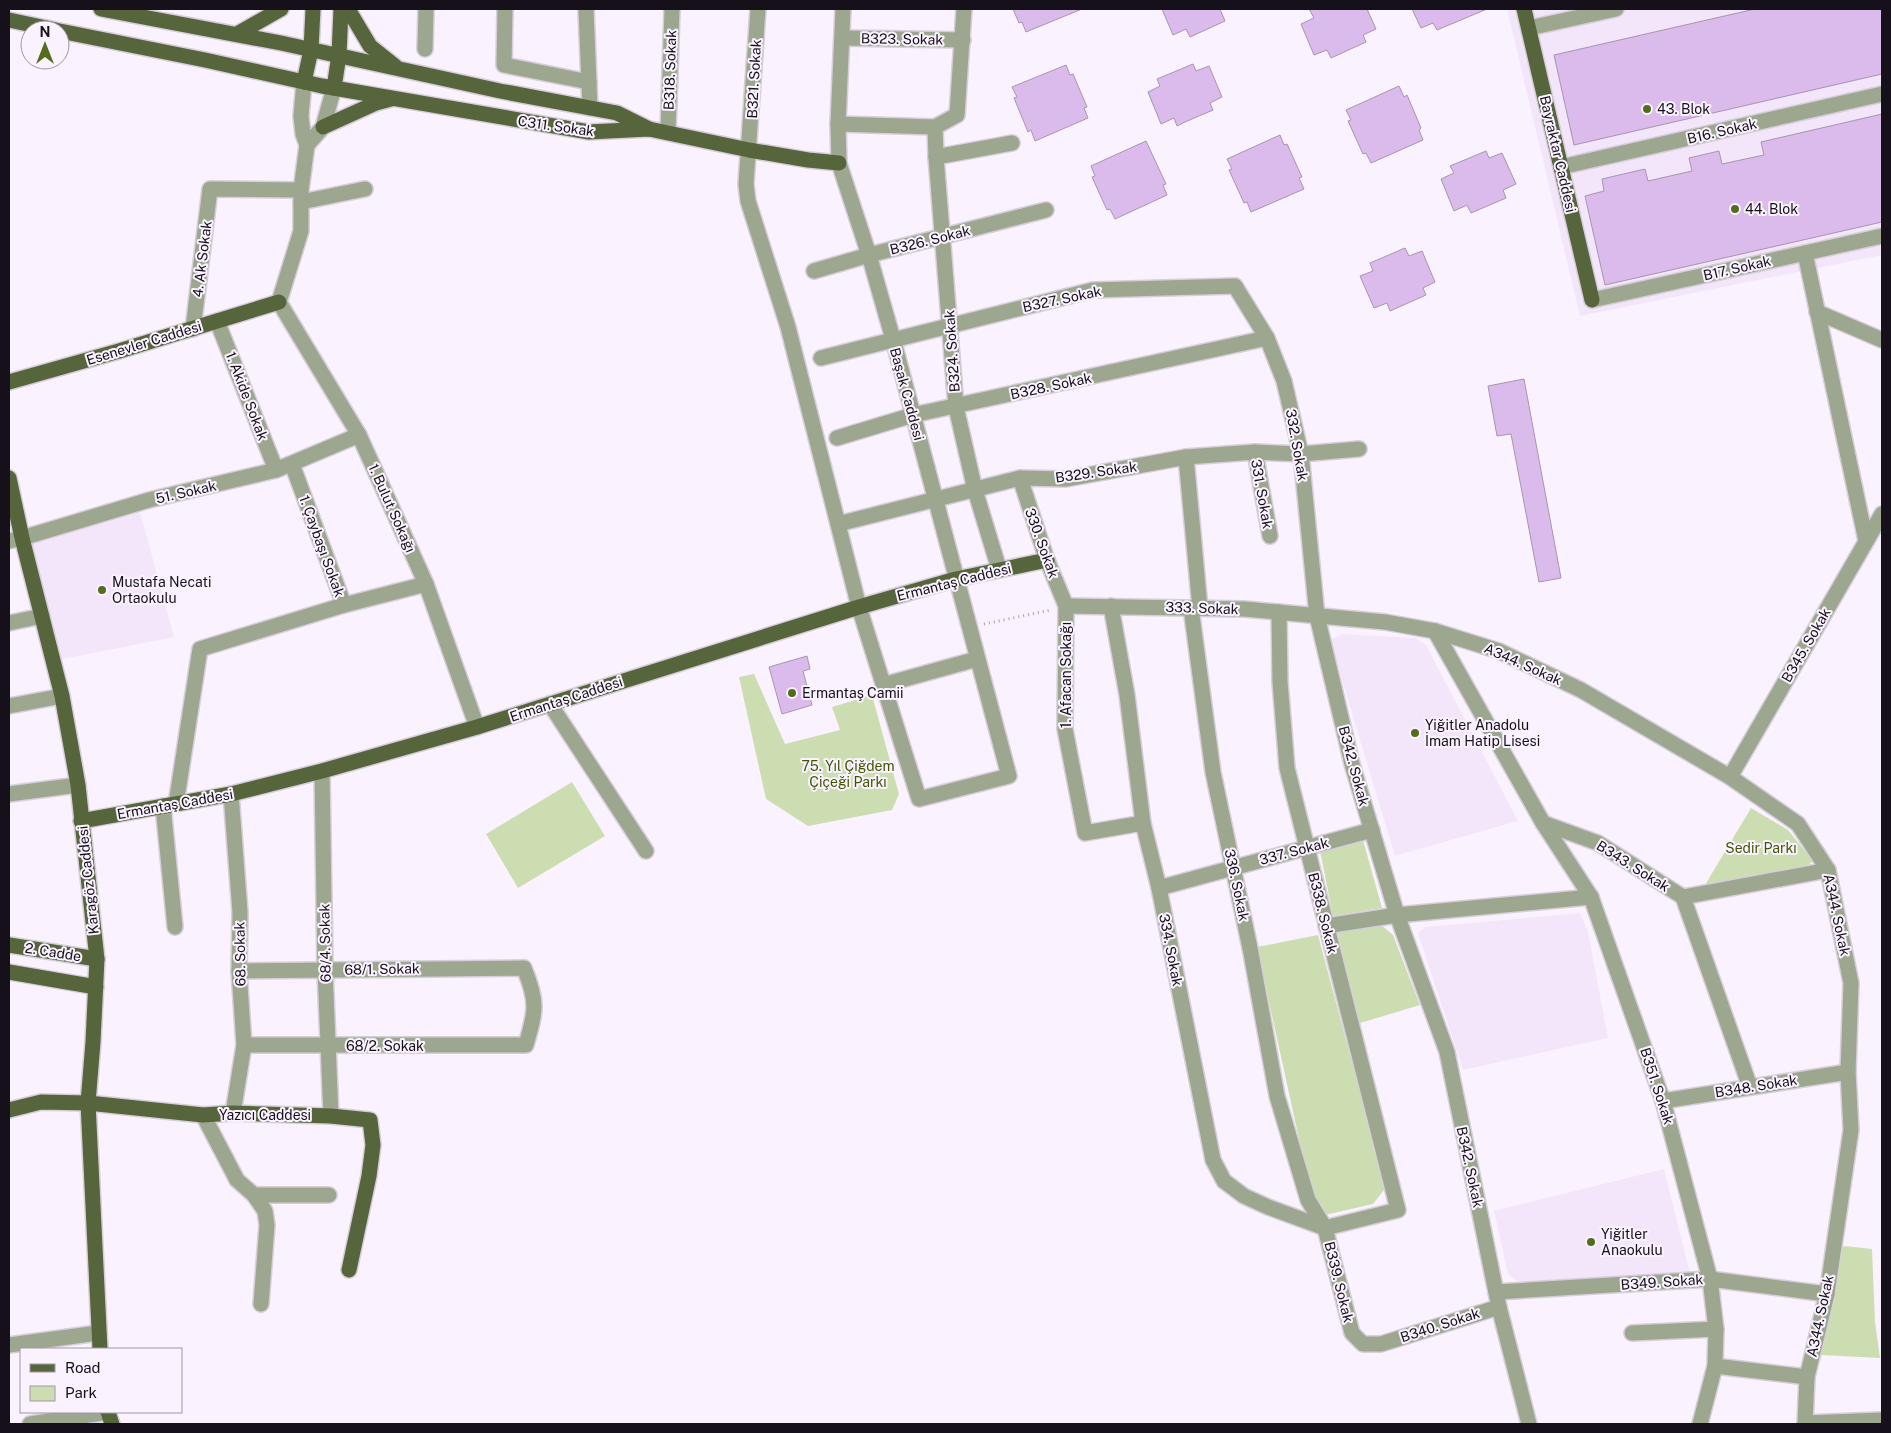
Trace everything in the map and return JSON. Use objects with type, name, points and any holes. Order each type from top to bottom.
[{"type":"main road","points":[[101,9],[258,38],[500,90],[618,113],[649,129]]},
{"type":"main road","points":[[237,34],[280,9]]},
{"type":"main road","points":[[304,82],[311,50],[314,9]]},
{"type":"main road","points":[[334,88],[339,55],[341,9]]},
{"type":"main road","points":[[348,9],[370,46],[396,67]]},
{"type":"main road","name":"Bayraktar Caddesi","points":[[1524,9],[1592,300]]},
{"type":"main road","name":"C311. Sokak","points":[[70,33],[393,99],[589,132],[649,129],[749,150],[839,163]]},
{"type":"main road","points":[[323,127],[376,103],[393,99]]},
{"type":"main road","name":"Esenevler Caddesi","points":[[9,382],[279,302]]},
{"type":"main road","name":"Karagöz Caddesi","points":[[9,478],[15,540],[42,616],[62,696],[78,785],[97,958],[88,1103],[100,1348]]},
{"type":"main road","name":"Ermantaş Caddesi","points":[[81,821],[231,794],[322,771],[477,727],[859,607],[956,579],[1047,560]]},
{"type":"main road","name":"2. Cadde","points":[[9,945],[97,958]]},
{"type":"main road","name":"2. Cadde","points":[[9,972],[96,987]]},
{"type":"main road","name":"Yazıcı Caddesi","points":[[9,1110],[41,1102],[88,1103],[204,1115],[233,1113],[331,1116],[370,1120],[373,1145],[369,1176],[349,1270]]},
{"type":"street","points":[[425,49],[426,9]]},
{"type":"street","points":[[505,9],[504,65],[589,82]]},
{"type":"street","points":[[586,9],[590,108]]},
{"type":"street","name":"B318. Sokak","points":[[668,132],[672,9]]},
{"type":"street","name":"B321. Sokak","points":[[758,9],[746,184],[748,201],[788,327],[859,607],[919,799]]},
{"type":"street","name":"Başak Caddesi","points":[[843,9],[838,124],[839,163],[869,255],[893,339],[1009,776],[919,799]]},
{"type":"street","points":[[838,124],[935,127],[957,115],[964,9]]},
{"type":"street","points":[[1529,28],[1616,9]]},
{"type":"street","name":"B323. Sokak","points":[[842,38],[963,40]]},
{"type":"street","points":[[279,302],[301,231],[301,196],[307,145],[303,134],[301,116],[304,82]]},
{"type":"street","points":[[307,145],[323,127],[334,88]]},
{"type":"street","name":"B16. Sokak","points":[[1561,167],[1882,94]]},
{"type":"street","name":"B324. Sokak","points":[[935,127],[956,407],[975,490],[999,570]]},
{"type":"street","points":[[936,157],[1012,143]]},
{"type":"street","name":"4. Ak Sokak","points":[[193,329],[210,189],[301,196]]},
{"type":"street","points":[[301,196],[364,189]]},
{"type":"street","name":"B326. Sokak","points":[[814,271],[1046,210]]},
{"type":"street","name":"B17. Sokak","points":[[1592,300],[1882,236]]},
{"type":"street","points":[[1805,253],[1866,541]]},
{"type":"street","name":"B327. Sokak","points":[[821,358],[1094,290],[1235,286]]},
{"type":"street","name":"332. Sokak","points":[[1235,286],[1267,338],[1284,381],[1301,454],[1317,616]]},
{"type":"street","name":"1. Bulut Sokağı","points":[[279,302],[360,435],[426,584],[477,727]]},
{"type":"street","points":[[1817,312],[1882,340]]},
{"type":"street","name":"1. Akide Sokak","points":[[217,321],[276,470]]},
{"type":"street","name":"B328. Sokak","points":[[837,438],[913,416],[1267,338]]},
{"type":"street","name":"51. Sokak","points":[[15,540],[149,500],[276,470],[360,435]]},
{"type":"street","name":"B329. Sokak","points":[[838,524],[934,498],[1020,478],[1066,478],[1186,457],[1255,452],[1301,454],[1359,449]]},
{"type":"street","name":"331. Sokak","points":[[1255,452],[1270,536]]},
{"type":"street","name":"336. Sokak","points":[[1186,457],[1195,608],[1213,772],[1277,1096],[1296,1160]]},
{"type":"street","name":"1. Çaybaşı Sokak","points":[[292,464],[344,605],[426,584]]},
{"type":"street","name":"330. Sokak","points":[[1020,478],[1047,560],[1066,606]]},
{"type":"street","name":"B345. Sokak","points":[[1730,777],[1882,514]]},
{"type":"street","points":[[175,927],[170,805],[200,650],[344,605]]},
{"type":"street","name":"333. Sokak","points":[[1066,606],[1195,608],[1279,612],[1385,622],[1435,631]]},
{"type":"street","name":"1. Afacan Sokağı","points":[[1066,606],[1065,730],[1085,833],[1143,823]]},
{"type":"street","name":"334. Sokak","points":[[1112,606],[1143,823],[1159,888],[1213,1160],[1224,1181],[1244,1196],[1268,1207],[1326,1228]]},
{"type":"street","name":"B338. Sokak","points":[[1279,612],[1280,682],[1287,768],[1398,1210]]},
{"type":"street","points":[[9,623],[42,616]]},
{"type":"street","name":"B342. Sokak","points":[[1317,616],[1352,764],[1397,915],[1447,1052],[1497,1299],[1529,1424]]},
{"type":"street","points":[[1435,631],[1543,823]]},
{"type":"street","name":"A344. Sokak","points":[[1435,631],[1499,650],[1581,690],[1730,777],[1798,824],[1828,870],[1851,982],[1848,1072],[1851,1130],[1827,1294],[1806,1377],[1805,1424]]},
{"type":"street","points":[[883,685],[978,659]]},
{"type":"street","points":[[9,706],[62,696]]},
{"type":"street","points":[[550,704],[646,851]]},
{"type":"street","name":"68/4. Sokak","points":[[322,771],[325,970],[331,1116]]},
{"type":"street","points":[[9,794],[78,785]]},
{"type":"street","name":"68. Sokak","points":[[231,794],[240,912],[240,970],[244,1045],[233,1113]]},
{"type":"street","name":"B351. Sokak","points":[[1543,823],[1591,896],[1664,1101],[1710,1278],[1716,1329],[1715,1366],[1700,1424]]},
{"type":"street","name":"B343. Sokak","points":[[1543,823],[1598,843],[1682,897],[1750,1087]]},
{"type":"street","name":"337. Sokak","points":[[1159,888],[1372,830]]},
{"type":"street","points":[[1682,897],[1828,870]]},
{"type":"street","points":[[1326,926],[1397,915],[1591,896]]},
{"type":"street","name":"68/1. Sokak","points":[[240,970],[524,968],[533,990],[535,1014],[526,1045]]},
{"type":"street","name":"68/2. Sokak","points":[[244,1045],[526,1045]]},
{"type":"street","name":"B348. Sokak","points":[[1664,1101],[1848,1072]]},
{"type":"street","points":[[204,1115],[237,1180],[254,1195],[265,1211],[267,1225],[262,1304]]},
{"type":"street","name":"B339. Sokak","points":[[1296,1160],[1308,1200],[1326,1228],[1352,1333],[1363,1344],[1381,1344]]},
{"type":"street","points":[[254,1195],[329,1195]]},
{"type":"street","name":"B339. Sokak","points":[[1326,1228],[1398,1210]]},
{"type":"street","name":"B349. Sokak","points":[[1497,1299],[1710,1278],[1827,1294]]},
{"type":"street","name":"B340. Sokak","points":[[1381,1344],[1497,1299]]},
{"type":"street","points":[[1632,1333],[1716,1329]]},
{"type":"street","points":[[9,1345],[98,1333]]},
{"type":"street","points":[[1715,1366],[1806,1377]]},
{"type":"street","points":[[30,1424],[102,1413]]},
{"type":"street","points":[[1805,1424],[1882,1420]]},
{"type":"path","points":[[969,628],[1066,606]]},
{"type":"shaded area","points":[[1507,9],[1882,9],[1882,255],[1580,316]]},
{"type":"shaded area","name":"Mustafa Necati Ortaokulu","points":[[140,512],[174,637],[58,660],[31,543]]},
{"type":"shaded area","name":"Yiğitler Anadolu İmam Hatip Lisesi","points":[[1342,634],[1415,638],[1426,645],[1518,821],[1395,856],[1330,640]]},
{"type":"shaded area","points":[[1580,913],[1588,932],[1608,1038],[1463,1070],[1418,933],[1425,927]]},
{"type":"shaded area","name":"Yiğitler Anaokulu","points":[[1664,1169],[1690,1273],[1519,1283],[1508,1274],[1494,1211]]},
{"type":"green space","name":"75. Yıl Çiğdem Çiçeği Parkı","points":[[754,674],[785,744],[840,730],[832,707],[872,695],[899,794],[892,810],[808,826],[766,799],[739,677]]},
{"type":"green space","points":[[572,782],[605,836],[518,888],[486,834]]},
{"type":"green space","name":"Sedir Parkı","points":[[1751,808],[1788,830],[1813,861],[1801,871],[1705,885]]},
{"type":"green space","points":[[1363,840],[1382,908],[1333,916],[1320,851]]},
{"type":"green space","points":[[1380,924],[1393,935],[1420,1005],[1357,1024],[1338,933]]},
{"type":"green space","points":[[1318,935],[1382,1174],[1384,1190],[1373,1204],[1325,1215],[1313,1203],[1257,947]]},
{"type":"green space","points":[[1845,1246],[1872,1249],[1875,1322],[1880,1358],[1821,1355],[1838,1250]]},
{"type":"building","points":[[1013,9],[1082,9],[1026,32],[1022,22],[1019,23]]},
{"type":"building","points":[[1162,9],[1220,9],[1225,21],[1190,37],[1186,29],[1173,35]]},
{"type":"building","points":[[1309,9],[1367,9],[1376,29],[1363,35],[1366,42],[1331,58],[1327,50],[1314,55],[1301,24],[1314,18]]},
{"type":"building","points":[[1412,9],[1487,9],[1437,30],[1433,23],[1421,28]]},
{"type":"building","name":"43. Blok","points":[[1755,9],[1882,9],[1882,74],[1574,145],[1554,55]]},
{"type":"building","points":[[1193,64],[1196,71],[1209,66],[1222,97],[1210,103],[1213,110],[1177,126],[1174,118],[1161,124],[1148,92],[1160,86],[1157,79]]},
{"type":"building","points":[[1066,65],[1070,75],[1073,74],[1087,107],[1084,108],[1088,118],[1035,141],[1031,130],[1028,132],[1014,98],[1017,97],[1012,87]]},
{"type":"building","points":[[1399,86],[1404,97],[1407,95],[1421,128],[1419,130],[1423,140],[1371,163],[1366,153],[1363,154],[1348,121],[1351,120],[1346,110]]},
{"type":"building","name":"44. Blok","points":[[1882,114],[1882,222],[1605,285],[1585,196],[1604,191],[1602,179],[1645,169],[1648,181],[1692,171],[1689,158],[1719,151],[1722,164],[1764,155],[1761,142]]},
{"type":"building","points":[[1280,135],[1284,145],[1287,144],[1302,177],[1299,178],[1304,189],[1251,212],[1247,202],[1244,203],[1229,170],[1232,169],[1227,159]]},
{"type":"building","points":[[1146,141],[1166,184],[1163,185],[1167,195],[1115,219],[1110,209],[1107,210],[1092,177],[1095,176],[1091,166]]},
{"type":"building","points":[[1486,151],[1489,158],[1502,153],[1516,184],[1503,190],[1506,198],[1471,213],[1467,205],[1454,211],[1441,179],[1454,173],[1450,166]]},
{"type":"building","points":[[1405,248],[1409,256],[1422,251],[1435,282],[1423,288],[1426,295],[1390,311],[1387,303],[1374,308],[1360,276],[1373,271],[1370,263]]},
{"type":"building","points":[[1524,379],[1561,578],[1539,582],[1511,434],[1497,436],[1488,386]]},
{"type":"building","name":"Ermantaş Camii","points":[[807,656],[810,669],[803,671],[812,705],[782,714],[769,667]]},
{"type":"place","name":"43. Blok","points":[[1647,109]]},
{"type":"place","name":"44. Blok","points":[[1735,209]]},
{"type":"place","name":"Mustafa Necati Ortaokulu","points":[[102,590]]},
{"type":"place","name":"Ermantaş Camii","points":[[792,693]]},
{"type":"place","name":"Yiğitler Anadolu İmam Hatip Lisesi","points":[[1415,733]]},
{"type":"place","name":"Yiğitler Anaokulu","points":[[1591,1242]]}]
